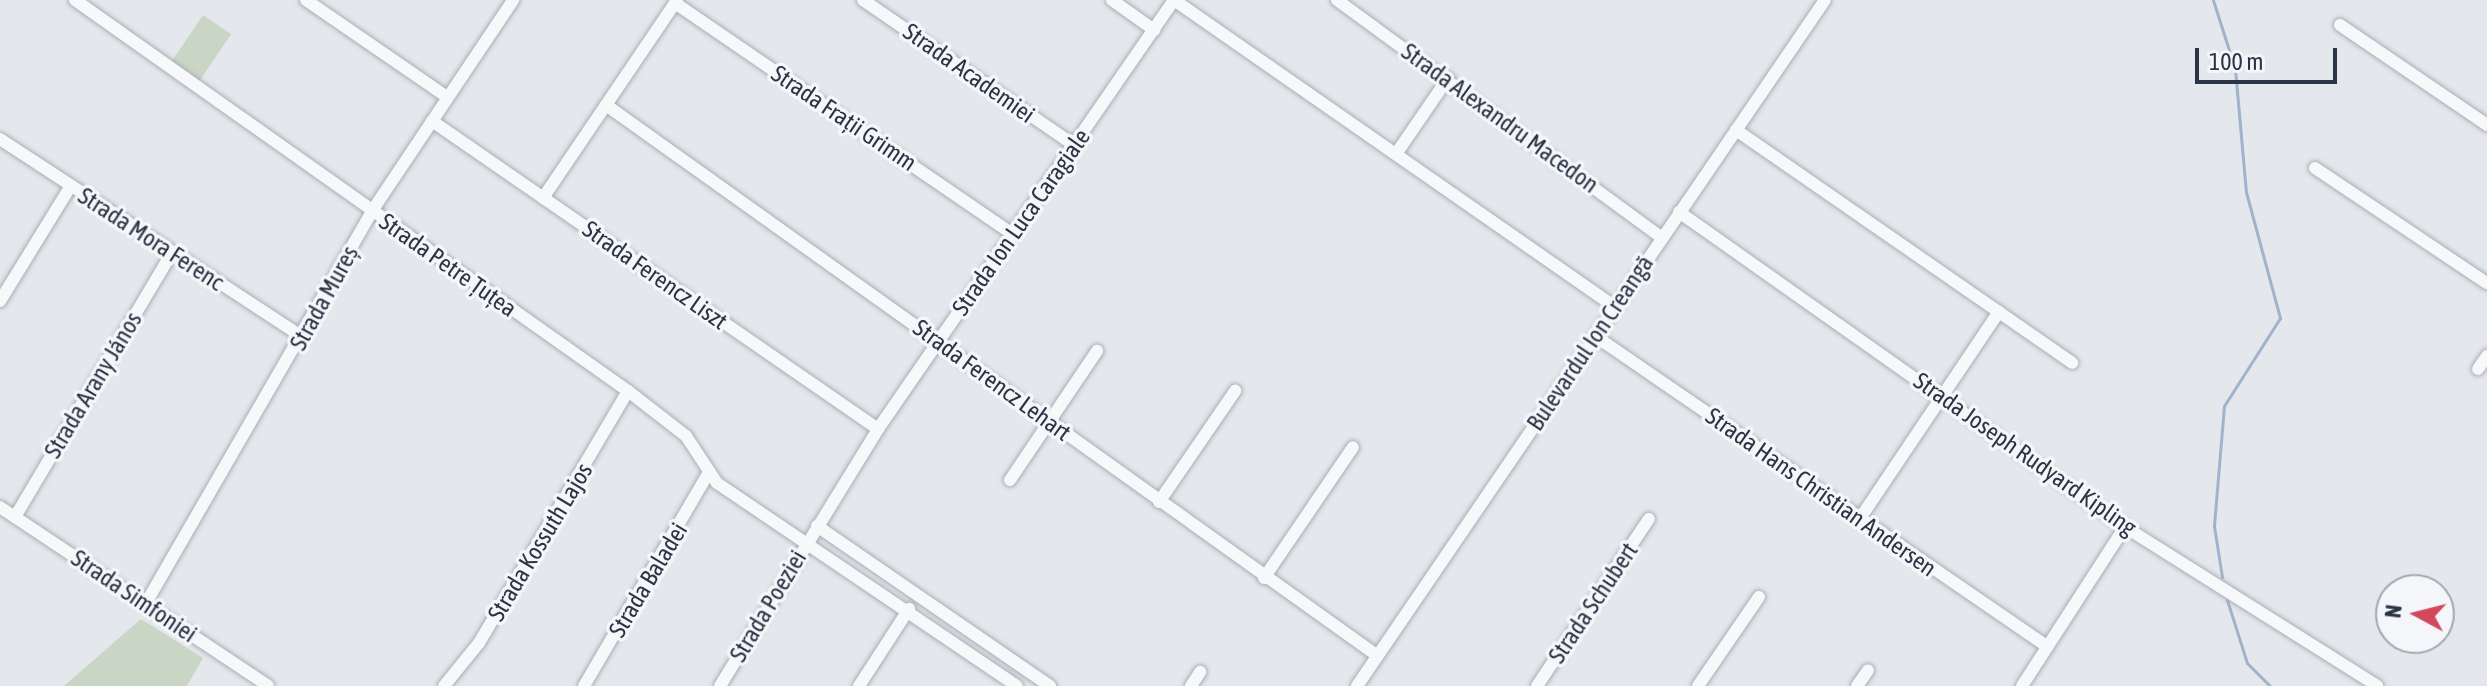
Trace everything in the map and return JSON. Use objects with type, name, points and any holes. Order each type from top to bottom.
[{"type":"street","name":"Strada Petre Țuțea","points":[[75,0],[628,391],[686,436],[709,472],[1017,686]]},
{"type":"street","points":[[306,0],[447,97]]},
{"type":"street","name":"Strada Mureș","points":[[146,603],[303,337],[372,211],[513,0]]},
{"type":"street","name":"Strada Academiei","points":[[863,0],[1074,145]]},
{"type":"street","points":[[1112,0],[1154,30]]},
{"type":"street","points":[[1174,0],[1615,307]]},
{"type":"street","name":"Strada Ion Luca Caragiale","points":[[817,526],[878,429],[1174,0]]},
{"type":"street","name":"Strada Alexandru Macedon","points":[[1337,0],[1448,78],[1662,238]]},
{"type":"street","points":[[1805,0],[1822,4]]},
{"type":"street","points":[[543,198],[676,1]]},
{"type":"street","name":"Strada Frații Grimm","points":[[676,1],[1012,234]]},
{"type":"street","name":"Bulevardul Ion Creangă","points":[[1357,686],[1822,4]]},
{"type":"street","points":[[2340,25],[2487,125]]},
{"type":"street","points":[[1396,154],[1448,78]]},
{"type":"street","name":"Strada Ferencz Lehart","points":[[606,105],[939,340],[1264,578],[1378,656]]},
{"type":"street","name":"Strada Ferencz Liszt","points":[[432,121],[878,429]]},
{"type":"street","points":[[1736,130],[2072,363]]},
{"type":"street","name":"Strada Mora Ferenc","points":[[0,139],[303,337]]},
{"type":"street","points":[[2315,168],[2487,283]]},
{"type":"street","points":[[0,301],[70,187]]},
{"type":"street","name":"Strada Joseph Rudyard Kipling","points":[[1679,212],[1943,395],[2125,527],[2377,686]]},
{"type":"street","name":"Strada Arany János","points":[[15,517],[172,253]]},
{"type":"street","points":[[1859,520],[1999,312]]},
{"type":"street","name":"Strada Hans Christian Andersen","points":[[1595,336],[2048,647]]},
{"type":"street","points":[[1010,480],[1097,351]]},
{"type":"street","points":[[2478,369],[2487,356]]},
{"type":"street","name":"Strada Kossuth Lajos","points":[[444,686],[479,643],[628,391]]},
{"type":"street","points":[[1159,502],[1235,391]]},
{"type":"street","points":[[1264,578],[1353,447]]},
{"type":"street","name":"Strada Baladei","points":[[584,686],[709,472]]},
{"type":"street","name":"Strada Simfoniei","points":[[0,507],[268,686]]},
{"type":"street","name":"Strada Schubert","points":[[1537,686],[1649,519]]},
{"type":"street","points":[[817,526],[1050,686]]},
{"type":"street","name":"Strada Poeziei","points":[[720,686],[817,526]]},
{"type":"street","points":[[2022,686],[2125,527]]},
{"type":"street","points":[[1698,686],[1759,597]]},
{"type":"street","points":[[859,686],[914,612],[928,602]]},
{"type":"street","points":[[1857,686],[1868,670]]},
{"type":"street","points":[[1191,686],[1200,672]]},
{"type":"green space","points":[[203,15],[231,34],[199,82],[171,63]]},
{"type":"green space","points":[[141,619],[203,658],[187,686],[64,686]]},
{"type":"waterway","points":[[2213,0],[2235,69],[2246,192],[2280,318],[2224,406],[2214,526],[2222,577]]},
{"type":"waterway","points":[[2227,600],[2247,663],[2270,686]]}]
